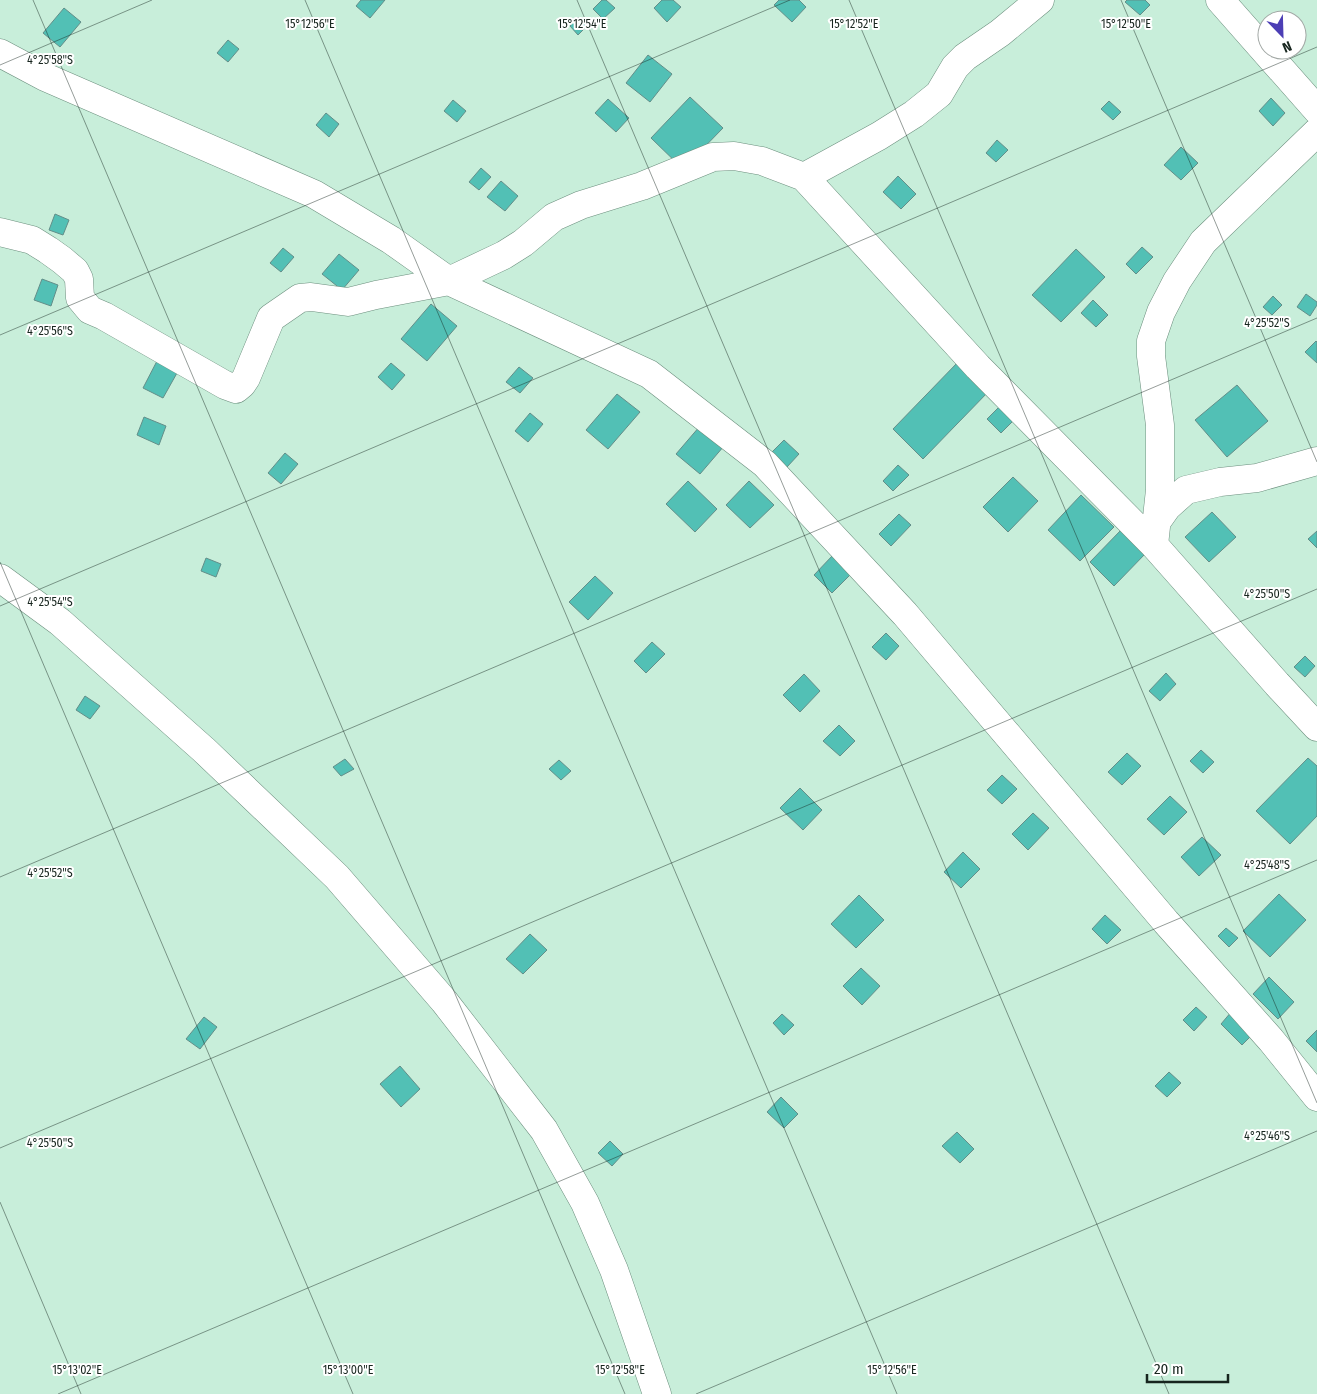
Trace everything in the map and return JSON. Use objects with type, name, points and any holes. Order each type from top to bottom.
[{"type":"street","points":[[804,177],[879,136],[914,114],[939,94],[955,67],[965,56],[1000,34],[1040,0]]},
{"type":"street","points":[[1220,0],[1317,110]]},
{"type":"street","points":[[0,53],[45,77],[314,194],[391,240],[449,281],[649,374],[766,464],[905,614],[1166,922],[1272,1040],[1317,1097]]},
{"type":"street","points":[[1156,533],[1160,490],[1160,425],[1151,349],[1162,312],[1178,281],[1203,242],[1317,132]]},
{"type":"street","points":[[0,232],[32,240],[74,271],[79,279],[80,298],[90,310],[104,316],[225,385],[236,389],[246,378],[271,318],[300,298],[311,297],[348,302],[449,281],[504,255],[554,217],[580,205],[642,186],[713,157],[734,156],[762,161],[804,177],[978,367],[1156,533],[1317,727]]},
{"type":"street","points":[[1156,533],[1167,507],[1186,490],[1220,482],[1257,478],[1317,461]]},
{"type":"street","points":[[0,578],[60,622],[212,757],[337,877],[444,1001],[544,1130],[585,1203],[614,1270],[657,1394]]},
{"type":"building","points":[[361,0],[385,0],[370,18],[356,6]]},
{"type":"building","points":[[602,0],[606,0],[615,8],[603,19],[593,9]]},
{"type":"building","points":[[662,0],[673,0],[681,7],[667,22],[654,8]]},
{"type":"building","points":[[779,0],[799,0],[806,7],[792,22],[774,5]]},
{"type":"building","points":[[1127,0],[1145,0],[1150,5],[1140,15],[1125,2]]},
{"type":"building","points":[[64,8],[81,22],[60,47],[43,33]]},
{"type":"building","points":[[578,17],[587,26],[578,35],[570,26]]},
{"type":"building","points":[[228,40],[239,49],[228,62],[217,53]]},
{"type":"building","points":[[648,55],[672,74],[650,102],[626,83]]},
{"type":"building","points":[[690,97],[723,128],[683,169],[651,138]]},
{"type":"building","points":[[1271,98],[1285,113],[1273,126],[1259,111]]},
{"type":"building","points":[[608,99],[629,118],[616,132],[595,113]]},
{"type":"building","points":[[453,100],[466,111],[457,122],[444,111]]},
{"type":"building","points":[[1109,101],[1121,112],[1113,120],[1101,109]]},
{"type":"building","points":[[326,113],[339,124],[329,137],[316,125]]},
{"type":"building","points":[[997,140],[1008,150],[996,162],[986,153]]},
{"type":"building","points":[[1181,147],[1198,163],[1181,180],[1164,165]]},
{"type":"building","points":[[481,168],[491,177],[479,190],[469,182]]},
{"type":"building","points":[[898,176],[916,194],[901,209],[883,192]]},
{"type":"building","points":[[501,181],[518,196],[505,211],[487,197]]},
{"type":"building","points":[[55,214],[69,220],[63,235],[49,230]]},
{"type":"building","points":[[1142,247],[1153,257],[1136,274],[1126,264]]},
{"type":"building","points":[[283,248],[294,257],[281,272],[270,263]]},
{"type":"building","points":[[1076,249],[1105,277],[1061,322],[1032,295]]},
{"type":"building","points":[[339,254],[359,270],[342,290],[322,274]]},
{"type":"building","points":[[42,279],[58,285],[51,306],[34,300]]},
{"type":"building","points":[[1306,294],[1317,302],[1310,316],[1297,307]]},
{"type":"building","points":[[1273,296],[1282,305],[1272,315],[1263,307]]},
{"type":"building","points":[[1093,300],[1108,315],[1096,327],[1081,313]]},
{"type":"building","points":[[431,304],[457,326],[427,361],[401,339]]},
{"type":"building","points":[[1317,342],[1317,363],[1305,352]]},
{"type":"building","points":[[157,361],[177,373],[163,398],[143,388]]},
{"type":"building","points":[[959,361],[990,390],[923,459],[893,429]]},
{"type":"building","points":[[391,363],[405,375],[392,390],[378,377]]},
{"type":"building","points":[[519,367],[533,378],[520,393],[506,382]]},
{"type":"building","points":[[1237,385],[1268,421],[1227,457],[1195,420]]},
{"type":"building","points":[[617,394],[640,412],[608,449],[586,430]]},
{"type":"building","points":[[1005,401],[1019,415],[1001,433],[987,419]]},
{"type":"building","points":[[530,413],[543,424],[528,442],[515,431]]},
{"type":"building","points":[[144,417],[166,426],[159,445],[137,435]]},
{"type":"building","points":[[700,426],[724,446],[700,474],[676,454]]},
{"type":"building","points":[[784,440],[799,454],[787,467],[772,452]]},
{"type":"building","points":[[285,453],[298,464],[281,484],[268,473]]},
{"type":"building","points":[[898,465],[909,475],[893,491],[883,481]]},
{"type":"building","points":[[1013,477],[1038,501],[1008,532],[983,507]]},
{"type":"building","points":[[688,481],[717,509],[695,532],[666,504]]},
{"type":"building","points":[[749,481],[774,505],[750,528],[726,505]]},
{"type":"building","points":[[1081,495],[1114,527],[1080,561],[1048,530]]},
{"type":"building","points":[[1212,512],[1236,537],[1209,562],[1185,537]]},
{"type":"building","points":[[899,514],[911,525],[891,546],[879,534]]},
{"type":"building","points":[[1122,529],[1146,553],[1114,586],[1090,562]]},
{"type":"building","points":[[1317,531],[1317,548],[1308,539]]},
{"type":"building","points":[[834,554],[853,572],[832,593],[814,575]]},
{"type":"building","points":[[206,558],[221,564],[216,577],[201,571]]},
{"type":"building","points":[[595,576],[613,593],[588,620],[569,602]]},
{"type":"building","points":[[886,633],[899,646],[886,660],[872,647]]},
{"type":"building","points":[[652,642],[665,654],[646,673],[634,661]]},
{"type":"building","points":[[1305,656],[1315,666],[1305,677],[1294,667]]},
{"type":"building","points":[[1166,673],[1176,684],[1160,701],[1149,691]]},
{"type":"building","points":[[804,674],[820,691],[800,712],[783,695]]},
{"type":"building","points":[[85,696],[100,706],[90,719],[76,710]]},
{"type":"building","points":[[839,725],[855,741],[840,756],[823,741]]},
{"type":"building","points":[[1201,750],[1214,762],[1203,773],[1190,761]]},
{"type":"building","points":[[1127,753],[1141,766],[1122,785],[1108,772]]},
{"type":"building","points":[[1308,758],[1317,766],[1317,816],[1290,844],[1256,811]]},
{"type":"building","points":[[345,759],[354,769],[341,776],[333,767]]},
{"type":"building","points":[[559,760],[571,771],[561,780],[549,769]]},
{"type":"building","points":[[1002,775],[1017,789],[1002,804],[987,790]]},
{"type":"building","points":[[800,788],[822,810],[803,830],[780,808]]},
{"type":"building","points":[[1170,796],[1187,812],[1164,835],[1147,819]]},
{"type":"building","points":[[1033,813],[1049,828],[1028,850],[1012,834]]},
{"type":"building","points":[[1202,837],[1221,855],[1199,876],[1181,857]]},
{"type":"building","points":[[963,852],[980,869],[961,888],[944,872]]},
{"type":"building","points":[[1279,894],[1306,920],[1270,957],[1243,931]]},
{"type":"building","points":[[859,895],[884,920],[856,948],[831,924]]},
{"type":"building","points":[[1105,915],[1121,930],[1107,944],[1092,929]]},
{"type":"building","points":[[1226,928],[1238,938],[1229,947],[1218,936]]},
{"type":"building","points":[[530,934],[547,950],[523,974],[506,959]]},
{"type":"building","points":[[861,968],[880,986],[862,1005],[843,986]]},
{"type":"building","points":[[1269,977],[1294,1002],[1278,1019],[1253,994]]},
{"type":"building","points":[[1196,1007],[1207,1017],[1194,1031],[1183,1020]]},
{"type":"building","points":[[1232,1011],[1254,1033],[1242,1045],[1221,1024]]},
{"type":"building","points":[[782,1014],[794,1025],[784,1035],[773,1023]]},
{"type":"building","points":[[204,1017],[217,1027],[200,1049],[186,1039]]},
{"type":"building","points":[[1317,1030],[1317,1052],[1306,1041]]},
{"type":"building","points":[[400,1066],[420,1089],[401,1107],[380,1084]]},
{"type":"building","points":[[1169,1072],[1181,1083],[1167,1097],[1155,1086]]},
{"type":"building","points":[[781,1097],[798,1114],[784,1128],[767,1112]]},
{"type":"building","points":[[957,1132],[974,1149],[960,1163],[942,1146]]},
{"type":"building","points":[[610,1141],[623,1154],[612,1166],[598,1153]]}]
